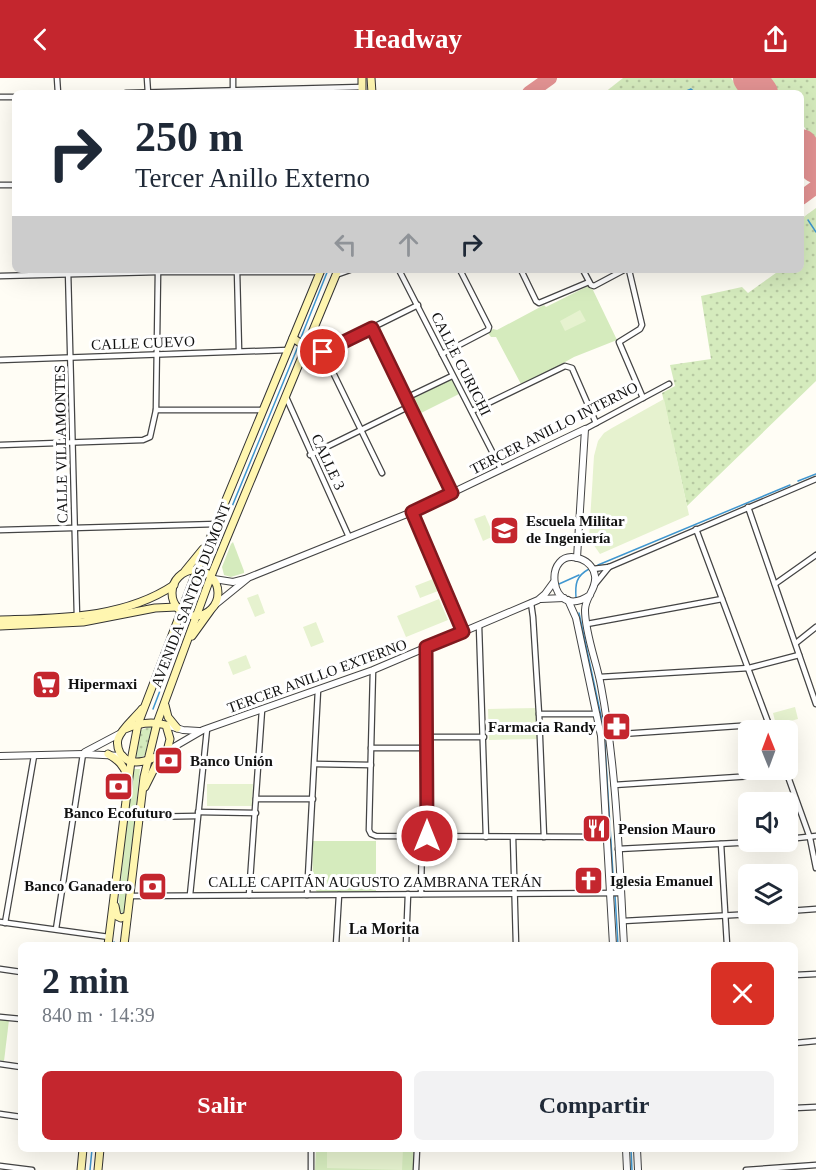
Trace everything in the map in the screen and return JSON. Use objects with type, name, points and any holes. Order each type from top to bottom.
[{"type":"main road","points":[[362,78],[362,90]]},
{"type":"main road","name":"AVENIDA SANTOS DUMONT","points":[[124,942],[146,761],[155,723],[195,615],[206,574],[210,540],[319,273]]},
{"type":"main road","name":"AVENIDA SANTOS DUMONT","points":[[108,941],[131,761],[145,704],[181,610],[206,574],[285,397],[305,344],[337,273]]},
{"type":"main road","points":[[294,339],[305,344]]},
{"type":"main road","points":[[63,624],[64,619],[146,601],[174,585],[210,540]]},
{"type":"main road","points":[[180,576],[185,572],[206,574],[219,592],[213,607],[185,646]]},
{"type":"main road","points":[[174,585],[173,596],[181,610]]},
{"type":"main road","points":[[122,615],[148,606],[146,601]]},
{"type":"main road","points":[[0,626],[63,624],[155,608],[181,610],[195,615],[204,614],[213,607]]},
{"type":"main road","points":[[0,620],[77,617]]},
{"type":"main road","points":[[40,625],[54,623],[55,618]]},
{"type":"main road","points":[[164,702],[168,717],[177,728]]},
{"type":"main road","points":[[145,704],[123,731],[117,743],[119,750],[131,761],[146,761],[164,753]]},
{"type":"main road","points":[[123,731],[140,724],[166,725],[170,739],[142,792]]},
{"type":"main road","points":[[108,754],[123,765],[128,784]]},
{"type":"main road","points":[[113,895],[117,916],[121,918],[127,916]]},
{"type":"main road","points":[[110,922],[121,921],[124,942]]},
{"type":"main road","points":[[81,1170],[83,1152]]},
{"type":"main road","points":[[98,1170],[100,1152]]},
{"type":"street","points":[[0,276],[51,273]]},
{"type":"street","name":"CALLE VILLAMONTES","points":[[68,273],[77,617]]},
{"type":"street","points":[[0,445],[143,440],[150,437],[156,410],[158,273]]},
{"type":"street","points":[[237,273],[239,351]]},
{"type":"street","name":"CALLE CURICHI","points":[[401,273],[501,469]]},
{"type":"street","points":[[442,354],[488,330],[488,323],[462,273]]},
{"type":"street","points":[[522,273],[536,301],[543,303],[618,273]]},
{"type":"street","points":[[585,273],[591,284]]},
{"type":"street","points":[[627,273],[642,325],[640,329],[620,339],[619,344],[643,398]]},
{"type":"street","points":[[323,352],[418,305]]},
{"type":"street","points":[[372,328],[452,493]]},
{"type":"street","points":[[311,335],[323,352],[382,473]]},
{"type":"street","name":"CALLE CUEVO","points":[[0,360],[288,350]]},
{"type":"street","points":[[472,411],[565,366],[572,368],[596,423]]},
{"type":"street","points":[[406,398],[452,376]]},
{"type":"street","name":"TERCER ANILLO INTERNO","points":[[206,574],[233,582],[412,512],[585,429],[669,384]]},
{"type":"street","name":"CALLE 3","points":[[285,397],[349,537]]},
{"type":"street","points":[[310,455],[410,406]]},
{"type":"street","points":[[156,410],[263,410]]},
{"type":"street","points":[[577,558],[585,429]]},
{"type":"street","points":[[593,569],[609,567],[816,479]]},
{"type":"street","points":[[748,507],[816,704]]},
{"type":"street","points":[[412,512],[463,632]]},
{"type":"street","points":[[0,530],[217,524]]},
{"type":"street","points":[[696,529],[767,720]]},
{"type":"street","points":[[776,584],[816,555]]},
{"type":"street","points":[[595,585],[593,569],[586,562],[577,558],[571,558],[559,564],[553,576],[553,583],[559,594],[566,599],[576,618],[597,714],[605,735],[614,785],[618,849],[613,942]]},
{"type":"street","points":[[609,567],[595,585],[585,610],[600,677],[605,735],[607,837],[615,893],[623,921],[624,942]]},
{"type":"street","name":"TERCER ANILLO INTERNO","points":[[213,607],[250,576]]},
{"type":"street","name":"TERCER ANILLO EXTERNO","points":[[164,753],[205,730],[373,670],[479,626],[538,600],[553,583]]},
{"type":"street","points":[[566,599],[580,600],[590,595]]},
{"type":"street","name":"TERCER ANILLO EXTERNO","points":[[538,600],[566,599]]},
{"type":"street","points":[[587,624],[722,599]]},
{"type":"street","points":[[531,603],[539,714],[544,837]]},
{"type":"street","points":[[479,626],[486,837]]},
{"type":"street","points":[[796,643],[816,627]]},
{"type":"street","points":[[421,894],[428,748],[426,647]]},
{"type":"street","points":[[600,677],[749,668],[799,655]]},
{"type":"street","points":[[373,670],[369,830],[371,834],[376,836],[607,837]]},
{"type":"street","points":[[307,895],[318,690]]},
{"type":"street","points":[[249,895],[262,710]]},
{"type":"street","points":[[539,714],[597,714]]},
{"type":"street","name":"TERCER ANILLO EXTERNO","points":[[166,725],[190,731],[205,730]]},
{"type":"street","points":[[605,735],[738,726]]},
{"type":"street","points":[[190,896],[205,730]]},
{"type":"street","points":[[82,754],[123,731]]},
{"type":"street","points":[[427,736],[484,737]]},
{"type":"street","points":[[371,748],[428,748]]},
{"type":"street","points":[[56,929],[82,754]]},
{"type":"street","points":[[0,756],[108,754],[123,756]]},
{"type":"street","points":[[34,756],[2,922],[56,929],[108,941]]},
{"type":"street","points":[[315,764],[371,765]]},
{"type":"street","points":[[614,785],[738,777]]},
{"type":"street","points":[[790,780],[813,837],[816,868]]},
{"type":"street","points":[[256,798],[313,799]]},
{"type":"street","points":[[140,817],[256,813]]},
{"type":"street","points":[[513,837],[516,942]]},
{"type":"street","points":[[798,838],[813,837]]},
{"type":"street","points":[[618,849],[738,843]]},
{"type":"street","points":[[721,844],[727,942]]},
{"type":"street","name":"CALLE CAPITÁN AUGUSTO ZAMBRANA TERÁN","points":[[130,896],[615,893]]},
{"type":"street","points":[[406,942],[408,894]]},
{"type":"street","points":[[336,942],[339,895]]},
{"type":"street","points":[[798,910],[816,909]]},
{"type":"street","points":[[623,921],[738,915]]},
{"type":"street","points":[[0,969],[18,972]]},
{"type":"street","points":[[798,975],[816,974]]},
{"type":"street","points":[[0,1017],[18,1019]]},
{"type":"street","points":[[798,1043],[816,1041]]},
{"type":"street","points":[[0,1064],[18,1067]]},
{"type":"street","points":[[798,1108],[816,1107]]},
{"type":"street","points":[[0,1114],[18,1117]]},
{"type":"street","points":[[311,1152],[311,1170]]},
{"type":"street","points":[[416,1170],[417,1152]]},
{"type":"street","points":[[626,1152],[627,1170]]},
{"type":"street","points":[[637,1152],[638,1170]]},
{"type":"street","points":[[746,1170],[816,1165]]},
{"type":"street","points":[[0,1166],[32,1170]]},
{"type":"green space","points":[[623,78],[731,78],[740,90],[608,90]]},
{"type":"green space","points":[[766,78],[816,78],[816,142],[804,127],[804,90],[776,90]]},
{"type":"green space","points":[[816,208],[816,381],[687,506],[662,393],[675,386],[670,365],[711,359],[701,296],[742,287],[748,293],[776,273],[804,273],[804,217]]},
{"type":"green space","points":[[588,286],[592,288],[617,340],[574,357],[522,386],[496,337],[491,337],[488,333]]},
{"type":"green space","points":[[580,310],[586,321],[565,331],[560,321]]},
{"type":"green space","points":[[452,379],[459,394],[419,414],[412,399]]},
{"type":"green space","points":[[664,399],[689,515],[600,554],[589,538],[594,456],[598,441],[604,433]]},
{"type":"green space","points":[[485,515],[494,536],[483,541],[474,519]]},
{"type":"green space","points":[[233,542],[244,573],[231,577],[224,575],[222,567]]},
{"type":"green space","points":[[433,579],[438,591],[420,598],[415,586]]},
{"type":"green space","points":[[258,594],[265,613],[255,617],[247,598]]},
{"type":"green space","points":[[439,599],[448,620],[406,637],[397,616]]},
{"type":"green space","points":[[316,622],[324,642],[311,647],[303,627]]},
{"type":"green space","points":[[246,655],[251,668],[233,675],[228,662]]},
{"type":"green space","points":[[795,707],[798,719],[775,720],[773,713]]},
{"type":"green space","points":[[538,708],[539,739],[489,740],[488,709]]},
{"type":"green space","points":[[152,726],[145,755],[140,758],[134,757],[141,730]]},
{"type":"green space","points":[[132,769],[140,769],[125,912],[122,913],[118,909]]},
{"type":"green space","points":[[207,784],[253,784],[252,806],[207,806]]},
{"type":"green space","points":[[312,841],[376,841],[376,891],[318,894],[313,885]]},
{"type":"green space","points":[[0,1019],[9,1020],[4,1061],[0,1060]]},
{"type":"green space","points":[[316,1152],[414,1152],[413,1170],[315,1170]]},
{"type":"green space","points":[[327,1152],[403,1152],[402,1170],[327,1168]]},
{"type":"waterway","points":[[689,90],[692,90]]},
{"type":"waterway","points":[[808,220],[816,232]]},
{"type":"waterway","points":[[300,340],[327,273]]},
{"type":"waterway","points":[[153,709],[212,555],[299,344]]},
{"type":"waterway","points":[[798,481],[816,474]]},
{"type":"waterway","points":[[598,565],[790,485]]},
{"type":"waterway","points":[[576,598],[577,581],[589,569]]},
{"type":"waterway","points":[[559,584],[579,575]]},
{"type":"waterway","points":[[579,613],[604,730],[614,890]]},
{"type":"waterway","points":[[615,895],[618,942]]},
{"type":"waterway","points":[[90,1170],[92,1152]]},
{"type":"waterway","points":[[631,1152],[632,1170]]},
{"type":"taxiway","points":[[533,90],[550,78]]},
{"type":"taxiway","points":[[804,196],[816,187]]},
{"type":"runway","points":[[750,78],[759,90]]},
{"type":"runway","points":[[804,150],[816,166]]},
{"type":"place","name":"Escuela Militar de Ingeniería","points":[[505,530]]},
{"type":"place","name":"Hipermaxi","points":[[47,684]]},
{"type":"place","name":"Farmacia Randy","points":[[617,727]]},
{"type":"place","name":"Banco Unión","points":[[169,761]]},
{"type":"place","name":"Banco Ecofuturo","points":[[118,786]]},
{"type":"place","name":"Pension Mauro","points":[[597,829]]},
{"type":"place","name":"Iglesia Emanuel","points":[[589,881]]},
{"type":"place","name":"Banco Ganadero","points":[[153,886]]},
{"type":"district","name":"La Morita","points":[[384,928]]},
{"type":"route","points":[[323,352],[372,328],[452,493],[412,512],[463,632],[426,647],[427,836]]}]
